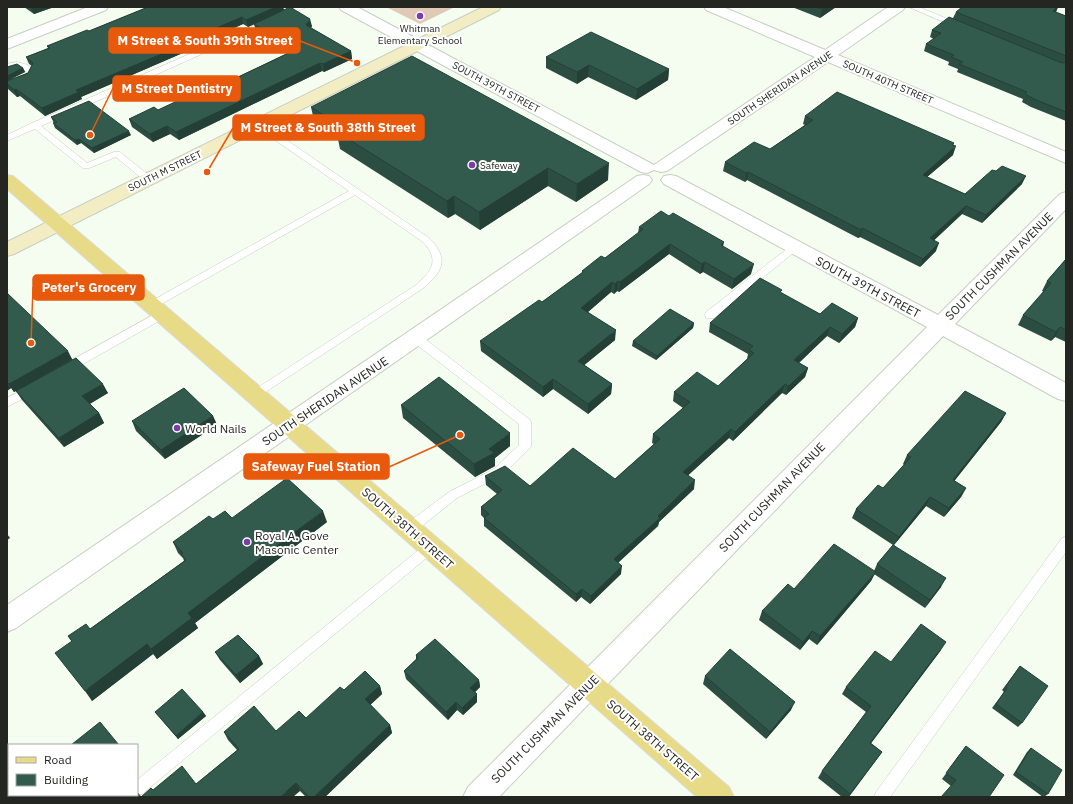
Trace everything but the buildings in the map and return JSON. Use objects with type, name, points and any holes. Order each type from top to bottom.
[{"type":"main road","name":"SOUTH 38TH STREET","points":[[7,180],[719,797]]},
{"type":"street","points":[[7,44],[100,7]]},
{"type":"street","name":"SOUTH 39TH STREET","points":[[346,7],[1066,393]]},
{"type":"street","name":"SOUTH M STREET","points":[[7,250],[494,7]]},
{"type":"street","name":"SOUTH 40TH STREET","points":[[711,7],[1066,158]]},
{"type":"street","name":"SOUTH SHERIDAN AVENUE","points":[[7,620],[898,7]]},
{"type":"street","name":"SOUTH CUSHMAN AVENUE","points":[[478,797],[1066,198]]},
{"type":"lane","points":[[7,138],[303,7]]},
{"type":"lane","points":[[912,7],[968,29]]},
{"type":"lane","points":[[7,67],[12,64],[23,64],[31,71],[28,77],[7,86]]},
{"type":"lane","points":[[35,125],[86,166],[117,154],[148,179]]},
{"type":"lane","points":[[255,395],[419,287],[435,272],[438,262],[432,245],[259,125]]},
{"type":"lane","points":[[57,374],[157,310],[355,191]]},
{"type":"lane","points":[[710,315],[795,247]]},
{"type":"lane","points":[[410,529],[453,495],[498,472],[526,446],[524,422],[416,338]]},
{"type":"lane","points":[[7,403],[43,382]]},
{"type":"lane","points":[[881,797],[1066,542]]},
{"type":"lane","points":[[138,788],[431,547]]},
{"type":"shaded area","name":"Whitman Elementary School","points":[[386,7],[455,7],[420,24]]},
{"type":"place","name":"Whitman Elementary School","points":[[420,16]]},
{"type":"place","name":"M Street & South 39th Street","points":[[357,63]]},
{"type":"place","name":"M Street Dentistry","points":[[90,135]]},
{"type":"place","name":"Safeway","points":[[472,165]]},
{"type":"place","name":"M Street & South 38th Street","points":[[207,172]]},
{"type":"place","name":"Peter's Grocery","points":[[31,343]]},
{"type":"place","name":"World Nails","points":[[177,428]]},
{"type":"place","name":"Safeway Fuel Station","points":[[460,435]]},
{"type":"place","name":"Royal A. Gove Masonic Center","points":[[247,542]]}]
